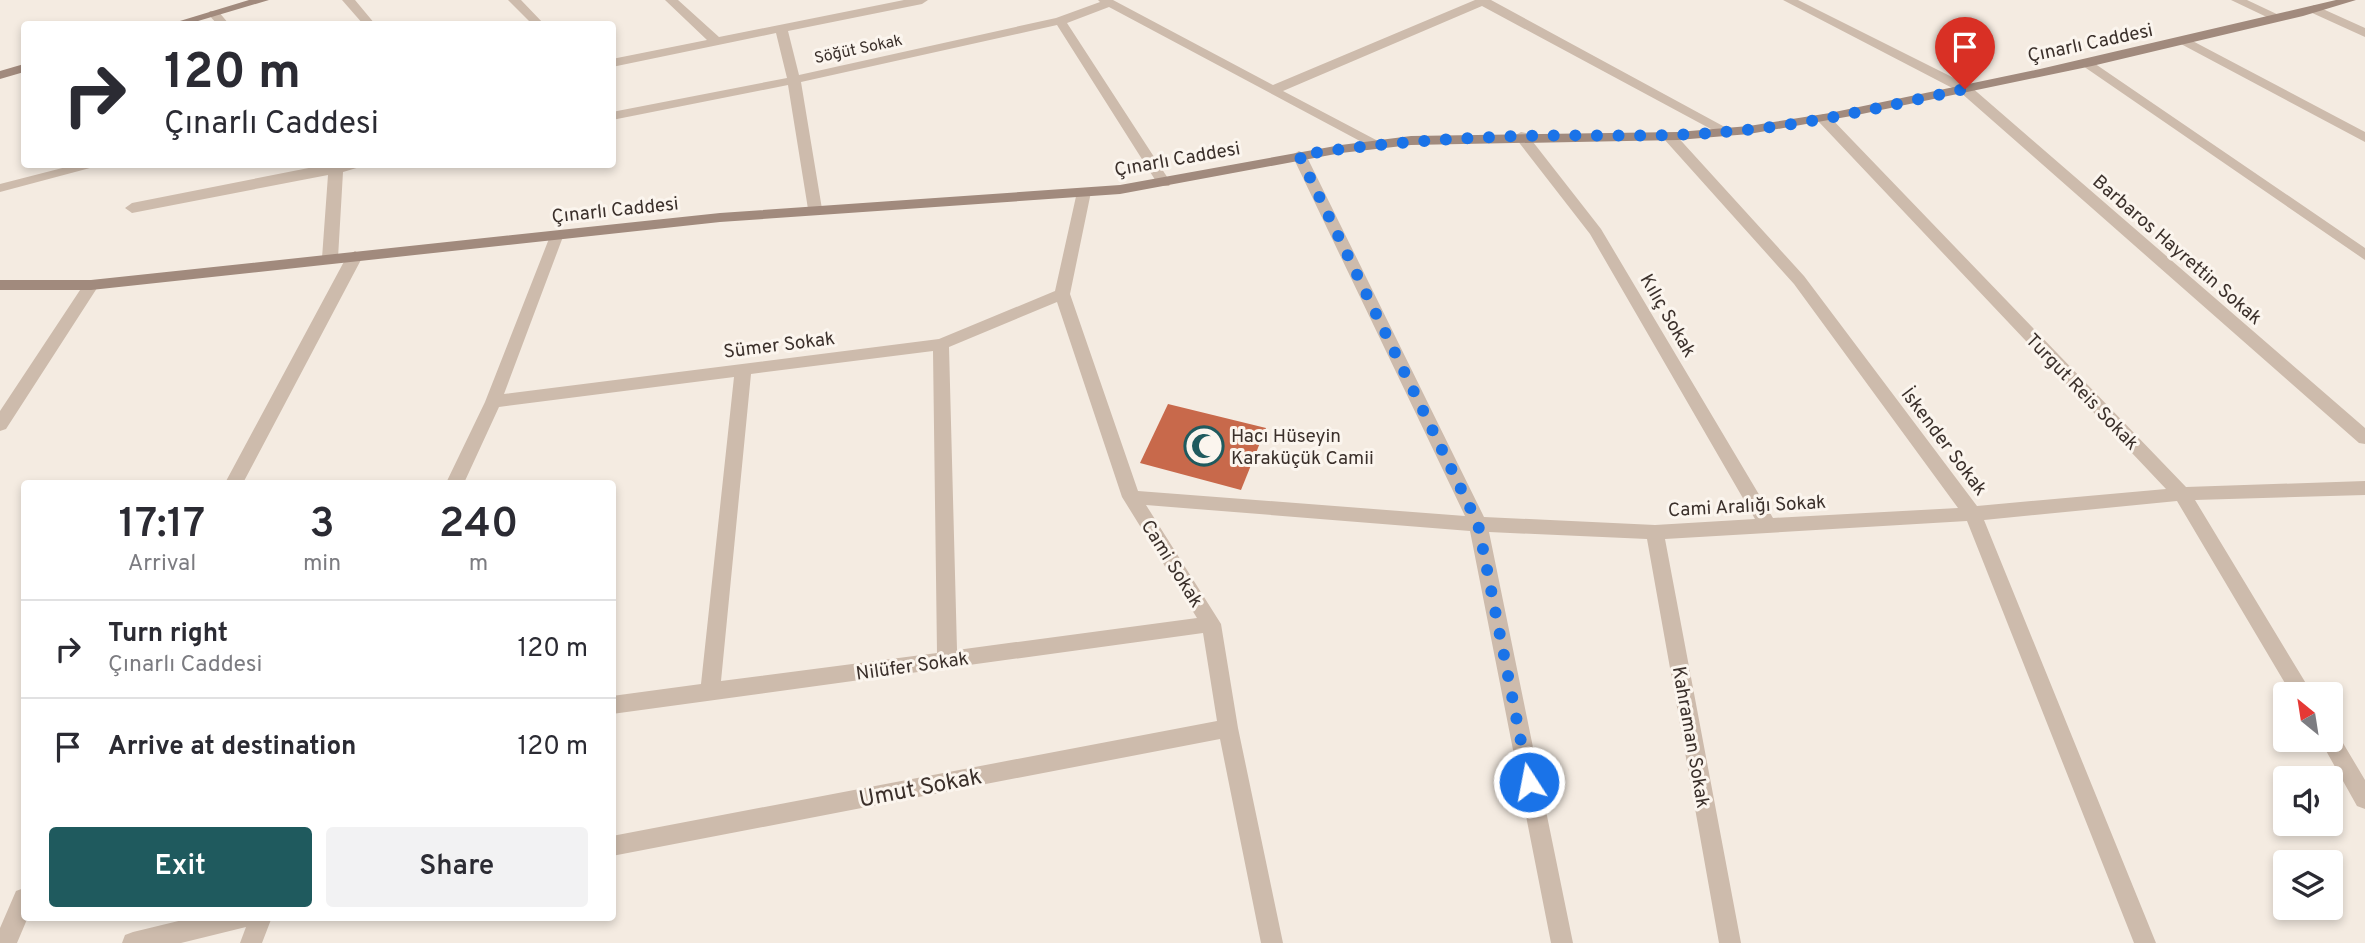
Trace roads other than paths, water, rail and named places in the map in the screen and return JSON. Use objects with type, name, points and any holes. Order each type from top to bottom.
[{"type":"street","points":[[219,19],[263,0]]},
{"type":"street","points":[[348,0],[366,21]]},
{"type":"street","points":[[514,0],[535,21]]},
{"type":"street","points":[[671,0],[716,41]]},
{"type":"street","points":[[836,0],[854,14]]},
{"type":"street","points":[[616,61],[922,0]]},
{"type":"street","points":[[1273,90],[1483,0],[1727,132]]},
{"type":"street","name":"Barbaros Hayrettin Sokak","points":[[1789,0],[1965,89],[2365,438]]},
{"type":"street","points":[[2237,0],[2277,17]]},
{"type":"street","name":"Çınarlı Caddesi","points":[[0,285],[91,285],[815,209],[1084,192],[1164,183],[1299,155],[1373,144],[1521,136],[1669,136],[1727,132],[1823,118],[2088,63],[2350,0]]},
{"type":"street","points":[[1106,1],[1373,144]]},
{"type":"street","name":"Söğüt Sokak","points":[[616,115],[794,80],[1059,21],[1106,1]]},
{"type":"street","points":[[2314,9],[2365,33]]},
{"type":"street","points":[[1059,21],[1164,183]]},
{"type":"street","points":[[781,30],[794,80],[815,209]]},
{"type":"street","points":[[2185,41],[2365,138]]},
{"type":"street","points":[[2088,63],[2365,255]]},
{"type":"street","points":[[0,75],[21,69]]},
{"type":"street","name":"Turgut Reis Sokak","points":[[1823,118],[2182,494],[2295,682]]},
{"type":"street","name":"Kılıç Sokak","points":[[1521,136],[1597,232],[1767,524]]},
{"type":"street","name":"İskender Sokak","points":[[1669,136],[1799,280],[1973,514],[2145,943]]},
{"type":"street","points":[[1299,155],[1478,524],[1562,943]]},
{"type":"street","points":[[0,188],[82,168]]},
{"type":"street","points":[[132,208],[331,168]]},
{"type":"street","points":[[330,258],[336,168]]},
{"type":"street","points":[[1062,295],[1084,192]]},
{"type":"street","points":[[456,480],[493,402],[557,234]]},
{"type":"street","points":[[236,480],[355,256]]},
{"type":"street","points":[[0,425],[91,285]]},
{"type":"street","name":"Sümer Sokak","points":[[493,402],[941,344],[1062,295]]},
{"type":"street","name":"Cami Sokak","points":[[1062,295],[1131,497],[1211,624],[1228,728],[1272,943]]},
{"type":"street","points":[[941,344],[947,660]]},
{"type":"street","points":[[710,692],[743,370]]},
{"type":"street","name":"Cami Aralığı Sokak","points":[[1131,497],[1478,524],[1655,532],[1973,514],[2182,494],[2365,488]]},
{"type":"street","name":"Kahraman Sokak","points":[[1655,532],[1730,943]]},
{"type":"street","name":"Nilüfer Sokak","points":[[616,704],[1211,624]]},
{"type":"street","name":"Umut Sokak","points":[[616,845],[1228,728]]},
{"type":"street","points":[[2337,752],[2365,799]]},
{"type":"street","points":[[5,943],[21,906]]},
{"type":"street","points":[[133,943],[226,921]]},
{"type":"street","points":[[251,943],[259,921]]},
{"type":"place","name":"Hacı Hüseyin Karaküçük Camii","points":[[1204,446]]}]
